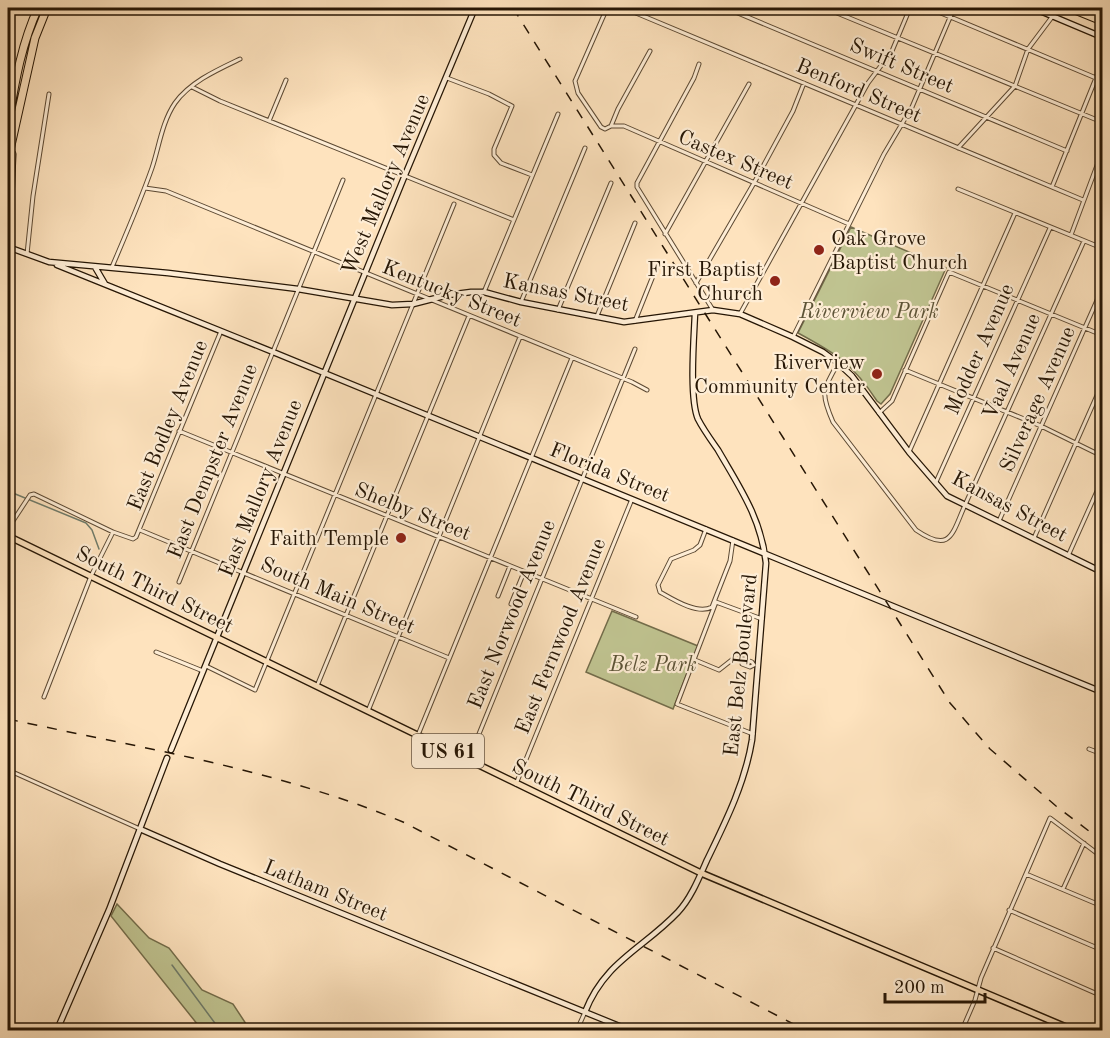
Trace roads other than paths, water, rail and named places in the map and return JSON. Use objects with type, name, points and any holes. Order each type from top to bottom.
[{"type":"highway","points":[[8,159],[18,66],[38,8]]},
{"type":"highway","points":[[8,247],[11,125],[35,38],[46,8]]},
{"type":"highway","points":[[1070,8],[1102,21]]},
{"type":"highway","points":[[1098,8],[1102,9]]},
{"type":"main road","name":"South Third Street","points":[[8,536],[701,873],[1072,1030]]},
{"type":"street","name":"West Mallory Avenue","points":[[325,373],[475,8]]},
{"type":"street","points":[[607,8],[575,81],[578,93],[601,127],[605,129],[611,126],[650,51]]},
{"type":"street","name":"Benford Street","points":[[624,8],[1083,200]]},
{"type":"street","name":"Swift Street","points":[[726,8],[921,88],[1066,151]]},
{"type":"street","points":[[825,8],[1102,122]]},
{"type":"street","points":[[740,314],[876,70],[892,51],[910,8]]},
{"type":"street","points":[[929,8],[1096,78]]},
{"type":"street","points":[[793,337],[884,154],[903,124],[921,88],[954,8]]},
{"type":"street","points":[[1033,8],[1102,37]]},
{"type":"street","points":[[958,148],[1015,86],[1028,49],[1053,16]]},
{"type":"street","points":[[111,269],[145,188],[169,113],[177,101],[192,87],[215,71],[240,59]]},
{"type":"street","points":[[1052,187],[1102,63]]},
{"type":"street","points":[[699,64],[694,78],[658,142],[637,187],[713,310]]},
{"type":"street","points":[[447,78],[489,94],[512,106],[494,149],[494,155],[501,163],[532,175]]},
{"type":"street","points":[[269,121],[286,80]]},
{"type":"street","points":[[696,283],[793,111],[804,83]]},
{"type":"street","points":[[665,234],[749,84]]},
{"type":"street","points":[[192,87],[220,101],[514,220]]},
{"type":"street","points":[[27,254],[33,196],[49,94]]},
{"type":"street","points":[[484,292],[558,114]]},
{"type":"street","name":"Castex Street","points":[[611,126],[624,126],[849,224]]},
{"type":"street","points":[[521,303],[585,148]]},
{"type":"street","points":[[1071,235],[1102,152]]},
{"type":"street","name":"East Dempster Avenue","points":[[179,582],[343,180]]},
{"type":"street","points":[[558,310],[611,183]]},
{"type":"street","name":"Kentucky Street","points":[[145,188],[166,191],[647,390]]},
{"type":"street","points":[[958,189],[1102,248]]},
{"type":"street","points":[[156,652],[255,690],[454,204]]},
{"type":"street","points":[[909,452],[1015,213]]},
{"type":"street","points":[[596,318],[635,223]]},
{"type":"street","name":"Modder Avenue","points":[[935,484],[1050,228]]},
{"type":"street","name":"Vaal Avenue","points":[[838,363],[824,394],[825,404],[833,422],[916,530],[938,542],[945,541],[950,536],[965,505],[1084,241]]},
{"type":"street","name":"Kansas Street","points":[[8,247],[49,262],[168,273],[392,304],[413,304],[458,293],[484,292],[521,303],[596,318],[634,322],[713,310],[740,314],[793,337],[823,352],[838,363],[852,376],[909,452],[947,496],[1102,572]]},
{"type":"street","name":"Florida Street","points":[[49,262],[1102,692]]},
{"type":"street","points":[[634,322],[657,266]]},
{"type":"street","points":[[95,267],[105,284]]},
{"type":"street","points":[[879,413],[891,401],[946,276],[950,272],[1102,335]]},
{"type":"street","name":"Silverage Avenue","points":[[999,520],[1102,289]]},
{"type":"street","name":"East Belz Boulevard","points":[[585,1012],[594,992],[606,975],[619,961],[677,913],[689,897],[742,782],[753,734],[765,553],[760,528],[752,509],[698,418],[694,400],[695,313]]},
{"type":"street","points":[[317,687],[469,316]]},
{"type":"street","name":"East Bodley Avenue","points":[[140,530],[221,331]]},
{"type":"street","points":[[368,712],[520,337]]},
{"type":"street","name":"East Norwood Avenue","points":[[468,760],[635,349]]},
{"type":"street","points":[[418,735],[572,358]]},
{"type":"street","points":[[905,370],[1041,426],[1102,456]]},
{"type":"street","name":"East Mallory Avenue","points":[[171,750],[325,373]]},
{"type":"street","points":[[1034,538],[1102,384]]},
{"type":"street","name":"Shelby Street","points":[[179,431],[636,617]]},
{"type":"street","points":[[1068,556],[1102,480]]},
{"type":"street","name":"South Main Street","points":[[8,536],[13,521],[25,502],[34,494],[113,532],[133,539],[140,530],[449,658]]},
{"type":"street","name":"East Fernwood Avenue","points":[[516,784],[632,499]]},
{"type":"street","points":[[706,530],[700,545],[694,550],[671,559],[658,585],[660,592],[697,609],[705,610],[712,607],[730,561],[733,540]]},
{"type":"street","name":"East Bodley Avenue","points":[[44,697],[91,576],[113,532]]},
{"type":"street","points":[[498,596],[510,566]]},
{"type":"street","points":[[511,604],[524,572]]},
{"type":"street","points":[[753,734],[677,704],[716,602],[762,619]]},
{"type":"street","points":[[740,661],[744,647]]},
{"type":"street","points":[[695,660],[719,670],[733,659],[750,668],[756,666]]},
{"type":"street","points":[[1089,749],[1102,754]]},
{"type":"street","points":[[57,1030],[110,907],[167,758]]},
{"type":"street","name":"Latham Street","points":[[8,770],[229,868],[629,1030]]},
{"type":"street","points":[[8,787],[14,772]]},
{"type":"street","points":[[962,1030],[993,948],[1050,818],[1102,857]]},
{"type":"street","points":[[1063,889],[1084,843]]},
{"type":"street","points":[[1026,874],[1102,906]]},
{"type":"street","points":[[1009,910],[1102,950]]},
{"type":"street","points":[[993,948],[1102,996]]},
{"type":"street","points":[[577,1030],[585,1012]]},
{"type":"street","points":[[965,1024],[981,1030]]},
{"type":"waterway","points":[[8,491],[86,523],[92,530],[99,549]]},
{"type":"waterway","points":[[172,965],[220,1030]]},
{"type":"railway","points":[[513,8],[950,703],[990,749],[1056,806],[1102,841]]},
{"type":"railway","points":[[8,719],[158,750],[257,774],[307,788],[403,822],[805,1030]]},
{"type":"place","name":"Oak Grove Baptist Church","points":[[819,250]]},
{"type":"place","name":"First Baptist Church","points":[[775,281]]},
{"type":"place","name":"Riverview Community Center","points":[[877,374]]},
{"type":"place","name":"Faith Temple","points":[[401,538]]},
{"type":"park label","name":"Riverview Park","points":[[869,311]]},
{"type":"park label","name":"Belz Park","points":[[653,664]]}]
